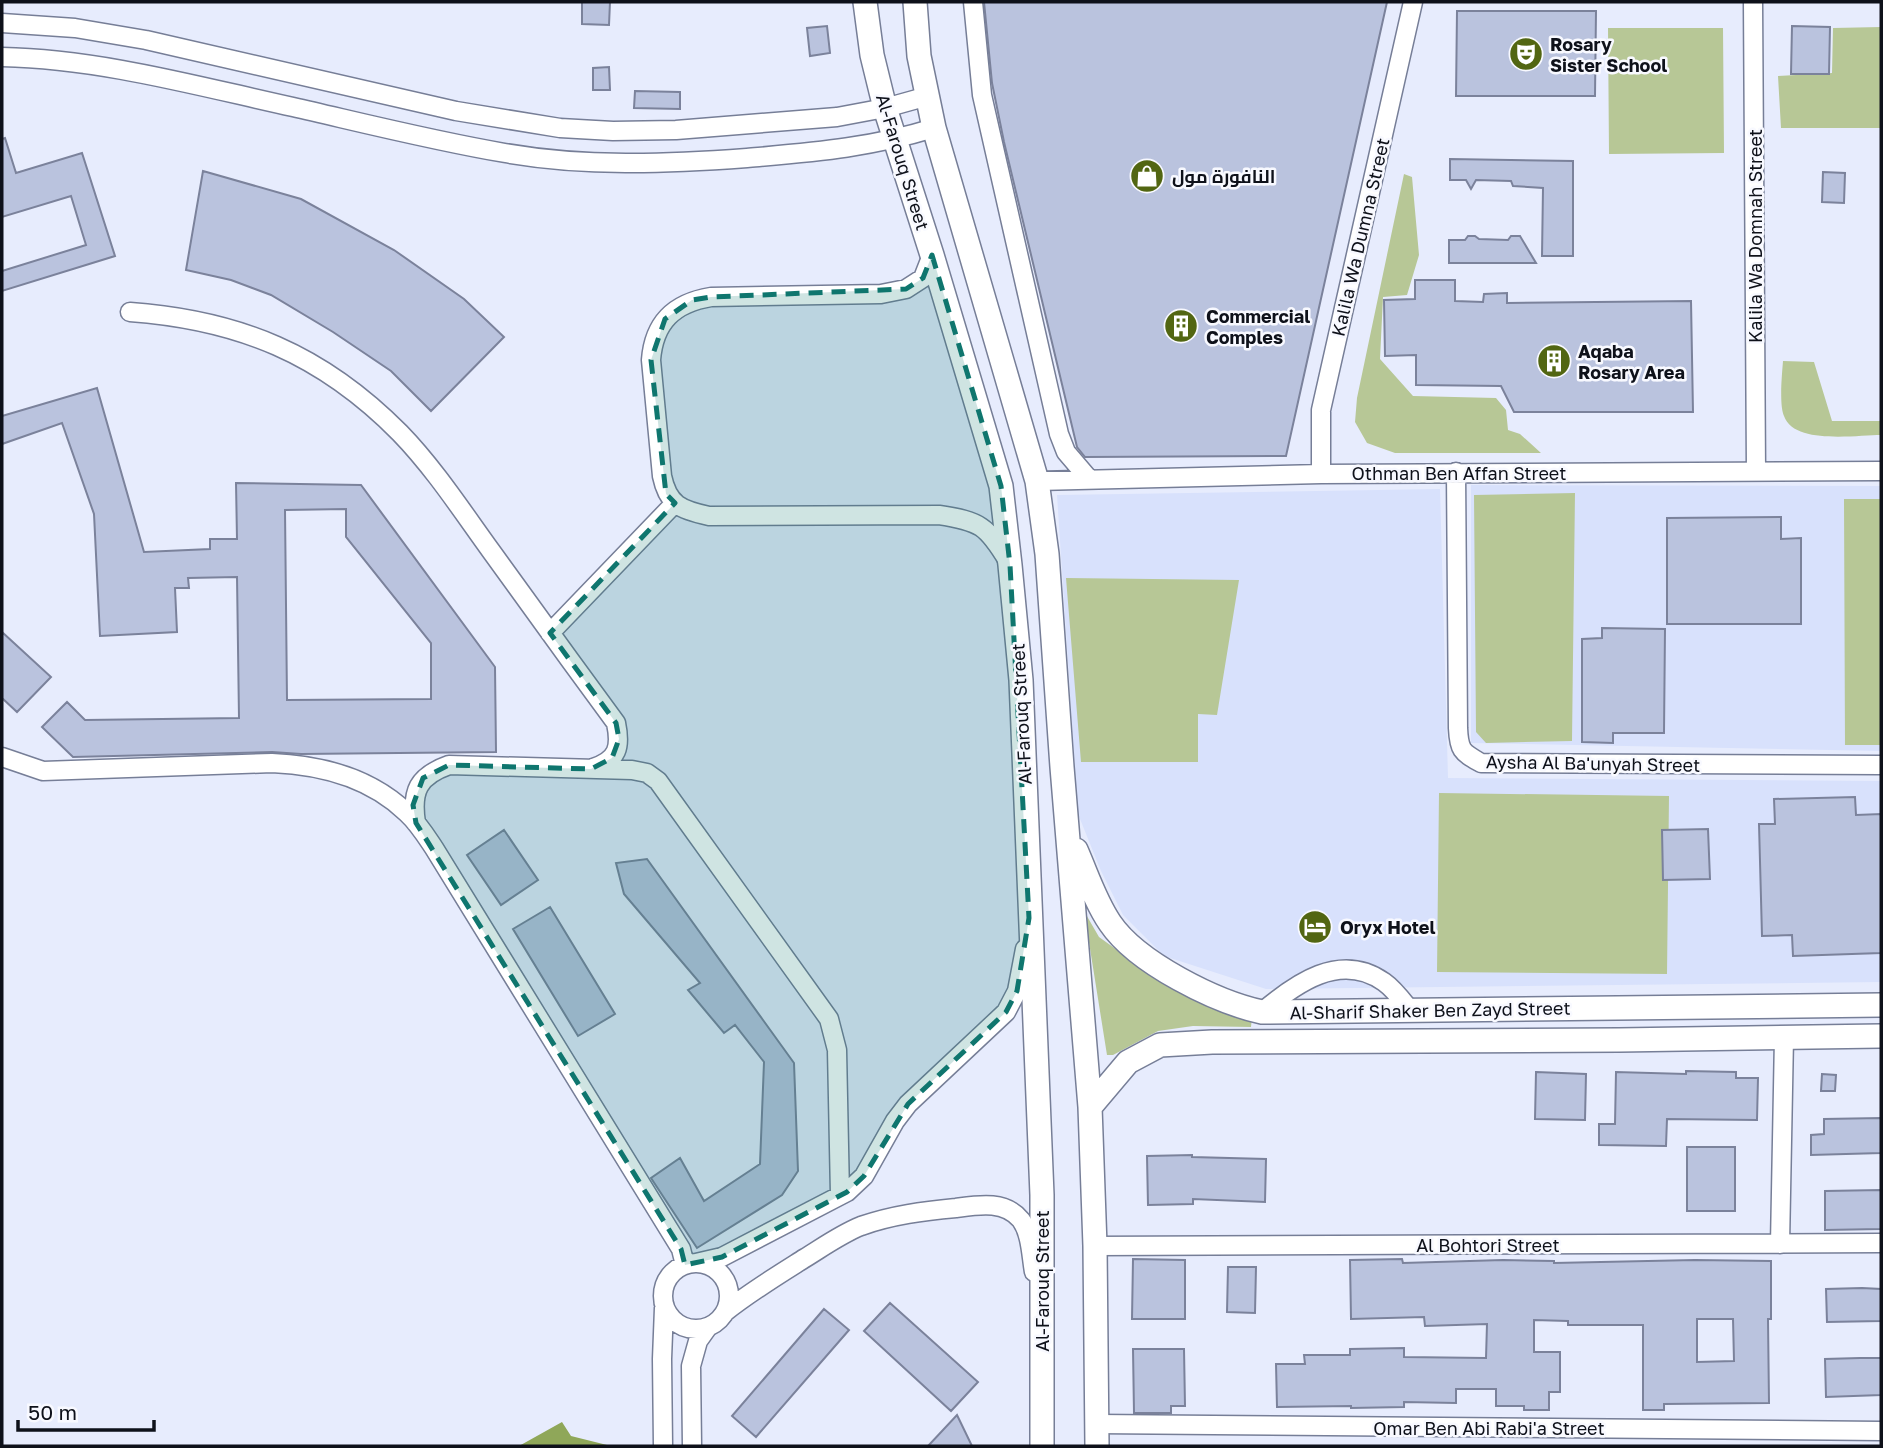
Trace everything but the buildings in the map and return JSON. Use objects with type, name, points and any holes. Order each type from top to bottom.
[{"type":"main road","name":"Al-Farouq Street","points":[[865,2],[872,55],[885,108],[1001,486],[1021,680],[1042,1195],[1042,1446]]},
{"type":"main road","name":"Al-Farouq Street","points":[[915,2],[919,56],[934,128],[1037,481],[1047,554],[1090,1107],[1097,1435]]},
{"type":"main road","name":"Al-Sharif Shaker Ben Zayd Street","points":[[1067,828],[1099,905],[1121,937],[1156,964],[1212,996],[1262,1012],[1881,1005]]},
{"type":"main road","points":[[1616,1008],[1619,1040]]},
{"type":"main road","name":"Al-Sharif Shaker Ben Zayd Street","points":[[1090,1107],[1128,1062],[1160,1045],[1212,1042],[1619,1040],[1881,1035]]},
{"type":"street","points":[[973,2],[984,105],[1059,434],[1066,452],[1088,479]]},
{"type":"street","name":"Kalila Wa Dumna Street","points":[[1321,474],[1321,410],[1413,2]]},
{"type":"street","name":"Kalila Wa Domnah Street","points":[[1753,2],[1756,471]]},
{"type":"street","points":[[2,23],[75,28],[146,40],[456,111],[560,128],[676,130],[837,117],[928,96]]},
{"type":"street","points":[[2,57],[70,62],[137,73],[450,143],[557,160],[676,163],[839,150],[895,140],[934,128]]},
{"type":"street","points":[[932,255],[923,278],[906,289],[881,294],[711,297],[692,300],[677,308],[665,319],[652,346],[650,360],[666,494],[690,512],[709,516],[939,515],[963,519],[983,526],[997,542],[1010,565]]},
{"type":"street","points":[[130,312],[175,315],[262,338],[306,359],[339,380],[400,433],[437,477],[616,723],[620,739],[612,758],[604,765],[591,769]]},
{"type":"street","name":"Othman Ben Affan Street","points":[[1037,481],[1456,472],[1881,471]]},
{"type":"street","name":"Aysha Al Ba'unyah Street","points":[[1456,472],[1458,728],[1463,752],[1481,763],[1881,765]]},
{"type":"street","points":[[550,633],[675,503]]},
{"type":"street","points":[[2,757],[43,771],[296,764],[351,778],[380,791],[408,814],[434,848],[690,1264]]},
{"type":"street","points":[[416,823],[413,805],[423,778],[449,765],[639,771],[658,781],[829,1019],[837,1050],[840,1195]]},
{"type":"street","points":[[663,1446],[664,1287],[668,1278],[690,1264],[722,1257],[840,1195],[864,1176],[895,1121],[908,1104],[1006,1012],[1017,991],[1029,918]]},
{"type":"street","points":[[1262,1012],[1302,981],[1325,972],[1349,970],[1368,974],[1383,982],[1410,1010]]},
{"type":"street","points":[[1780,1244],[1784,1037]]},
{"type":"street","points":[[692,1446],[691,1366],[698,1341],[708,1327],[746,1295],[842,1235],[860,1227],[916,1212],[985,1205],[1012,1212],[1021,1221],[1028,1236],[1042,1321]]},
{"type":"street","name":"Al Bohtori Street","points":[[1095,1246],[1881,1243]]},
{"type":"street","points":[[690,1264],[707,1265],[724,1279],[729,1290],[725,1312]]},
{"type":"street","points":[[664,1308],[677,1324],[687,1328],[708,1327]]},
{"type":"street","name":"Omar Ben Abi Rabi'a Street","points":[[1097,1435],[1792,1438],[1881,1431]]},
{"type":"highlighted area","points":[[932,255],[1001,486],[1010,565],[1029,918],[1017,991],[1006,1012],[908,1104],[864,1176],[847,1192],[722,1257],[685,1265],[681,1249],[416,823],[413,805],[423,778],[449,765],[591,769],[612,758],[619,739],[616,723],[550,633],[675,503],[666,494],[651,360],[665,319],[692,300],[711,297],[906,289],[923,278]]},
{"type":"shaded area","points":[[1881,27],[1881,128],[1781,128],[1778,76],[1832,73],[1833,28]]},
{"type":"shaded area","points":[[1608,28],[1723,28],[1724,153],[1609,154]]},
{"type":"shaded area","points":[[1404,174],[1412,177],[1419,255],[1407,295],[1383,297],[1380,359],[1413,396],[1496,398],[1506,410],[1508,430],[1520,434],[1541,453],[1395,453],[1367,443],[1355,422],[1357,398]]},
{"type":"shaded area","points":[[1783,361],[1814,362],[1832,421],[1881,421],[1881,435],[1812,435],[1790,425],[1784,416],[1782,404]]},
{"type":"shaded area","points":[[1471,485],[1881,486],[1881,751],[1471,743]]},
{"type":"shaded area","points":[[1440,489],[1448,778],[1881,781],[1881,982],[1266,989],[1164,956],[1123,915],[1101,871],[1078,814],[1057,495]]},
{"type":"shaded area","points":[[1575,493],[1572,741],[1486,743],[1476,732],[1474,495]]},
{"type":"shaded area","points":[[1844,499],[1881,499],[1881,745],[1845,745]]},
{"type":"shaded area","points":[[1066,578],[1239,580],[1217,715],[1198,714],[1198,762],[1081,762]]},
{"type":"shaded area","points":[[1439,793],[1669,796],[1667,974],[1437,972]]},
{"type":"shaded area","points":[[1084,911],[1099,937],[1170,988],[1252,1017],[1251,1027],[1193,1026],[1158,1031],[1113,1055],[1107,1055]]},
{"type":"shaded area","points":[[562,1422],[571,1436],[611,1446],[519,1446]]},
{"type":"place","name":"Rosary Sister School","points":[[1526,54]]},
{"type":"place","name":"النافورة مول","points":[[1147,176]]},
{"type":"place","name":"Commercial Comples","points":[[1181,326]]},
{"type":"place","name":"Aqaba Rosary Area","points":[[1554,361]]},
{"type":"place","name":"Oryx Hotel","points":[[1315,927]]}]
